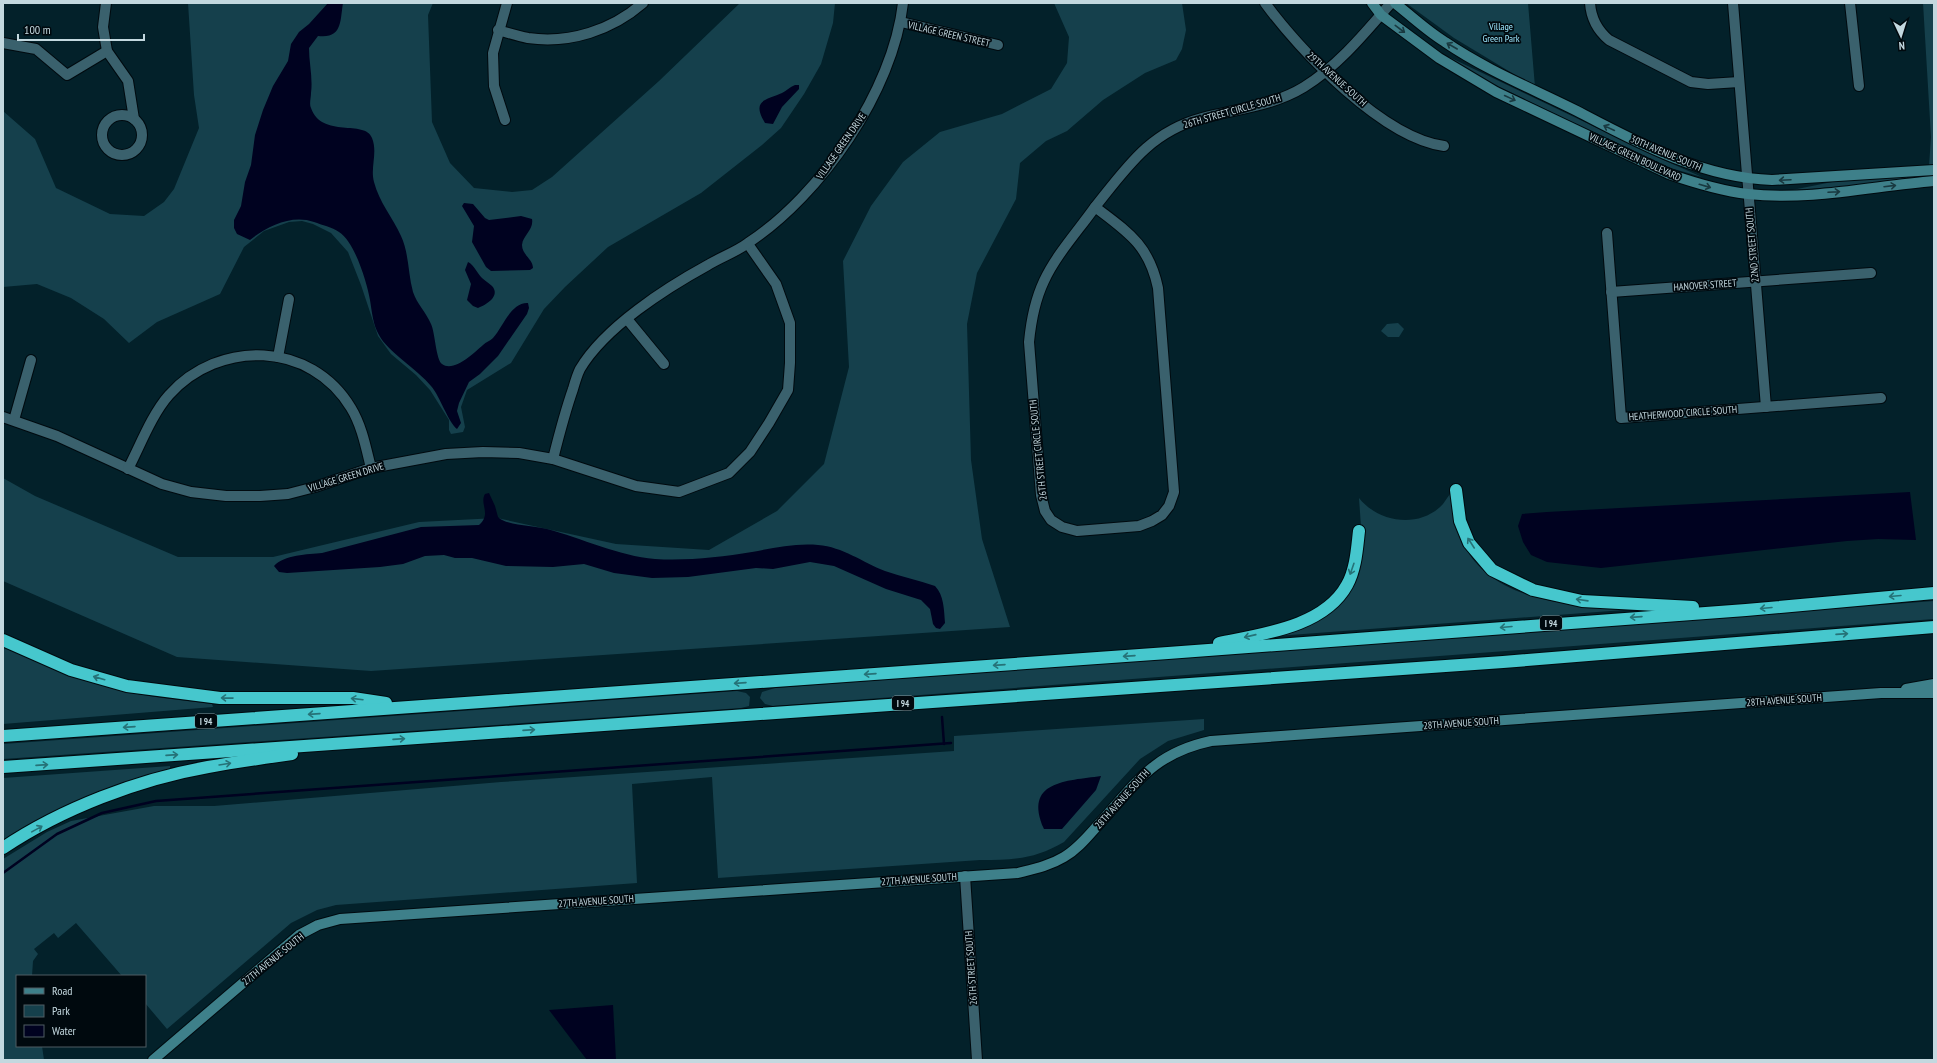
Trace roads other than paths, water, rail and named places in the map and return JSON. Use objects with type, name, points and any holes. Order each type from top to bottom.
[{"type":"highway","points":[[1456,490],[1460,521],[1469,542],[1492,570],[1533,590],[1582,601],[1746,610]]},
{"type":"highway","points":[[1168,653],[1287,628],[1328,608],[1347,584],[1357,555],[1359,531]]},
{"type":"highway","name":"I 94","points":[[3,736],[1168,653],[1746,610],[1934,593]]},
{"type":"highway","name":"I 94","points":[[3,767],[1495,663],[1934,628]]},
{"type":"highway","points":[[3,640],[71,670],[127,686],[220,698],[353,698],[409,707]]},
{"type":"highway","points":[[3,848],[72,810],[141,784],[206,767],[380,740]]},
{"type":"street","points":[[106,3],[103,27],[107,51],[128,81],[134,119],[141,130],[140,143],[132,153],[126,155],[112,153],[107,149],[102,137],[104,125],[114,116],[121,115],[134,119]]},
{"type":"street","points":[[505,120],[494,86],[493,53],[498,30],[507,3]]},
{"type":"street","points":[[498,30],[529,38],[559,38],[583,35],[608,26],[628,16],[643,3]]},
{"type":"street","name":"VILLAGE GREEN DRIVE","points":[[3,417],[57,436],[162,484],[191,492],[226,496],[288,494],[315,487],[371,468],[446,454],[483,452],[519,453],[554,459],[562,421],[579,370],[595,348],[627,319],[673,286],[708,265],[748,244],[794,207],[826,171],[865,112],[885,73],[901,22],[903,3]]},
{"type":"street","name":"29TH AVENUE SOUTH","points":[[1265,3],[1301,47],[1344,89],[1400,130],[1425,143],[1444,146]]},
{"type":"street","name":"VILLAGE GREEN BOULEVARD","points":[[1372,3],[1381,15],[1439,58],[1496,92],[1669,174],[1714,189],[1748,194],[1786,195],[1851,191],[1934,181]]},
{"type":"street","name":"26TH STREET CIRCLE SOUTH","points":[[1095,207],[1134,237],[1146,254],[1155,274],[1158,288],[1174,492],[1169,506],[1162,515],[1152,521],[1139,526],[1077,531],[1062,527],[1051,520],[1045,511],[1041,495],[1029,342],[1030,326],[1035,304],[1044,281],[1095,207],[1140,152],[1161,136],[1181,125],[1202,118],[1259,106],[1282,98],[1303,88],[1327,72],[1391,3]]},
{"type":"street","name":"30TH AVENUE SOUTH","points":[[1395,3],[1445,42],[1486,66],[1607,127],[1690,165],[1747,180],[1779,180],[1934,170]]},
{"type":"street","points":[[1590,3],[1595,23],[1601,34],[1609,40],[1690,82],[1708,84],[1739,82]]},
{"type":"street","name":"22ND STREET SOUTH","points":[[1733,3],[1766,407]]},
{"type":"street","points":[[1850,3],[1859,86]]},
{"type":"street","name":"VILLAGE GREEN STREET","points":[[901,22],[998,45]]},
{"type":"street","points":[[3,43],[36,50],[67,74],[107,51]]},
{"type":"street","name":"HEATHERWOOD CIRCLE SOUTH","points":[[1607,233],[1621,418],[1881,398]]},
{"type":"street","points":[[554,459],[636,486],[679,492],[729,473],[750,452],[788,390],[790,323],[776,284],[748,244]]},
{"type":"street","name":"HANOVER STREET","points":[[1612,292],[1871,273]]},
{"type":"street","points":[[278,357],[289,299]]},
{"type":"street","points":[[627,319],[664,364]]},
{"type":"street","points":[[128,469],[153,420],[168,396],[186,378],[206,365],[231,357],[255,355],[278,357],[299,363],[317,373],[337,390],[354,414],[362,433],[371,468]]},
{"type":"street","points":[[14,420],[31,360]]},
{"type":"street","name":"28TH AVENUE SOUTH","points":[[1881,693],[1934,684]]},
{"type":"street","name":"28TH AVENUE SOUTH","points":[[1081,844],[1147,770],[1177,751],[1211,741],[1881,693],[1934,694]]},
{"type":"street","name":"27TH AVENUE SOUTH","points":[[153,1060],[299,935],[318,925],[340,919],[1018,873],[1046,866],[1065,857],[1081,844]]},
{"type":"street","name":"26TH STREET SOUTH","points":[[965,876],[977,1060]]},
{"type":"water","points":[[328,3],[343,3],[340,22],[336,31],[326,36],[318,36],[309,48],[312,82],[310,106],[316,117],[324,123],[333,126],[361,130],[368,133],[372,138],[374,144],[373,176],[376,189],[404,243],[413,292],[431,324],[438,357],[442,364],[452,366],[464,360],[493,338],[517,306],[528,303],[529,308],[527,314],[498,356],[480,374],[469,382],[459,403],[457,411],[461,423],[457,429],[450,421],[438,396],[431,386],[396,354],[379,335],[374,323],[363,274],[355,253],[345,237],[333,229],[314,222],[297,219],[272,226],[250,240],[237,234],[234,228],[234,220],[241,206],[245,182],[251,165],[255,135],[273,86],[288,61],[291,44],[299,32],[309,24]]},
{"type":"water","points":[[795,85],[799,85],[799,89],[782,107],[773,124],[765,123],[760,110],[760,105],[762,102]]},
{"type":"water","points":[[464,203],[473,204],[485,218],[489,220],[521,216],[532,219],[530,229],[524,238],[522,248],[533,265],[533,268],[530,270],[491,271],[486,267],[472,242],[474,226],[462,206]]},
{"type":"water","points":[[468,262],[482,278],[492,286],[495,293],[491,300],[478,308],[473,306],[467,300],[471,284],[465,270]]},
{"type":"water","points":[[1910,492],[1916,540],[1878,539],[1847,541],[1601,568],[1547,562],[1531,555],[1523,542],[1518,526],[1522,514]]},
{"type":"water","points":[[489,493],[498,517],[501,520],[513,524],[547,529],[614,551],[641,557],[655,559],[704,558],[740,554],[785,546],[827,546],[852,555],[885,571],[935,586],[942,598],[945,623],[940,629],[936,628],[933,624],[930,609],[921,600],[886,589],[834,566],[810,562],[773,569],[756,568],[688,577],[652,578],[614,573],[584,564],[553,567],[506,566],[472,558],[455,558],[444,555],[425,556],[403,564],[380,567],[287,573],[279,572],[274,566],[278,562],[290,557],[322,553],[421,527],[479,525],[485,517],[483,502],[485,494]]},
{"type":"water","points":[[1101,776],[1096,790],[1062,829],[1044,829],[1039,813],[1039,801],[1044,792],[1052,786],[1062,782]]},
{"type":"water","points":[[613,1005],[616,1060],[587,1060],[549,1010]]},
{"type":"waterway","points":[[942,717],[944,744]]},
{"type":"waterway","points":[[3,873],[57,834],[102,813],[156,801],[951,743]]},
{"type":"park label","name":"Village Green Park","points":[[1501,32]]}]
